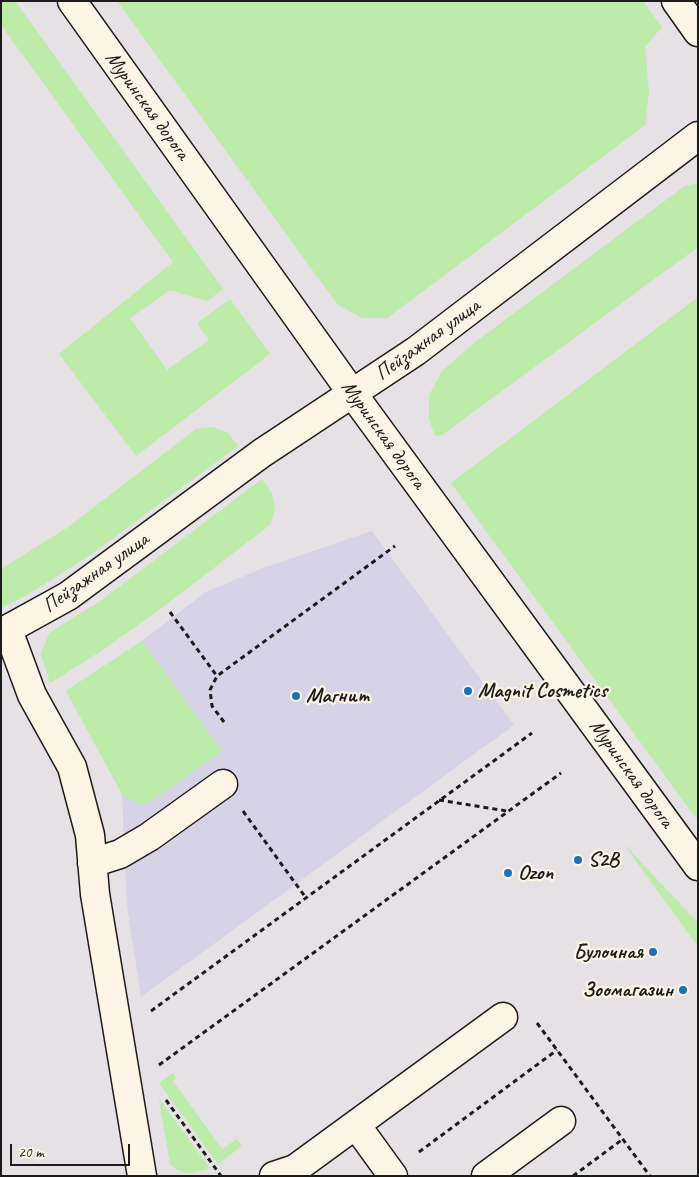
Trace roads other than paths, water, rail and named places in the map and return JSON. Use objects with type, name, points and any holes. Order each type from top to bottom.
[{"type":"street","name":"Муринская дорога","points":[[72,1],[352,393],[698,866]]},
{"type":"street","points":[[676,1],[698,32]]},
{"type":"street","name":"Пейзажная улица","points":[[5,632],[68,596],[262,453],[416,351],[698,136]]},
{"type":"street","points":[[5,632],[32,695],[72,767],[90,835],[95,894],[142,1176]]},
{"type":"street","points":[[92,863],[120,854],[149,837],[223,784]]},
{"type":"street","points":[[274,1176],[295,1169],[503,1017]]},
{"type":"street","points":[[486,1176],[561,1121]]},
{"type":"street","points":[[356,1125],[392,1174]]},
{"type":"place","name":"Magnit Cosmetics","points":[[468,691]]},
{"type":"place","name":"Магнит","points":[[296,696]]},
{"type":"place","name":"S2B","points":[[578,860]]},
{"type":"place","name":"Ozon","points":[[508,873]]},
{"type":"place","name":"Булочная","points":[[653,952]]},
{"type":"place","name":"Зоомагазин","points":[[683,990]]}]
